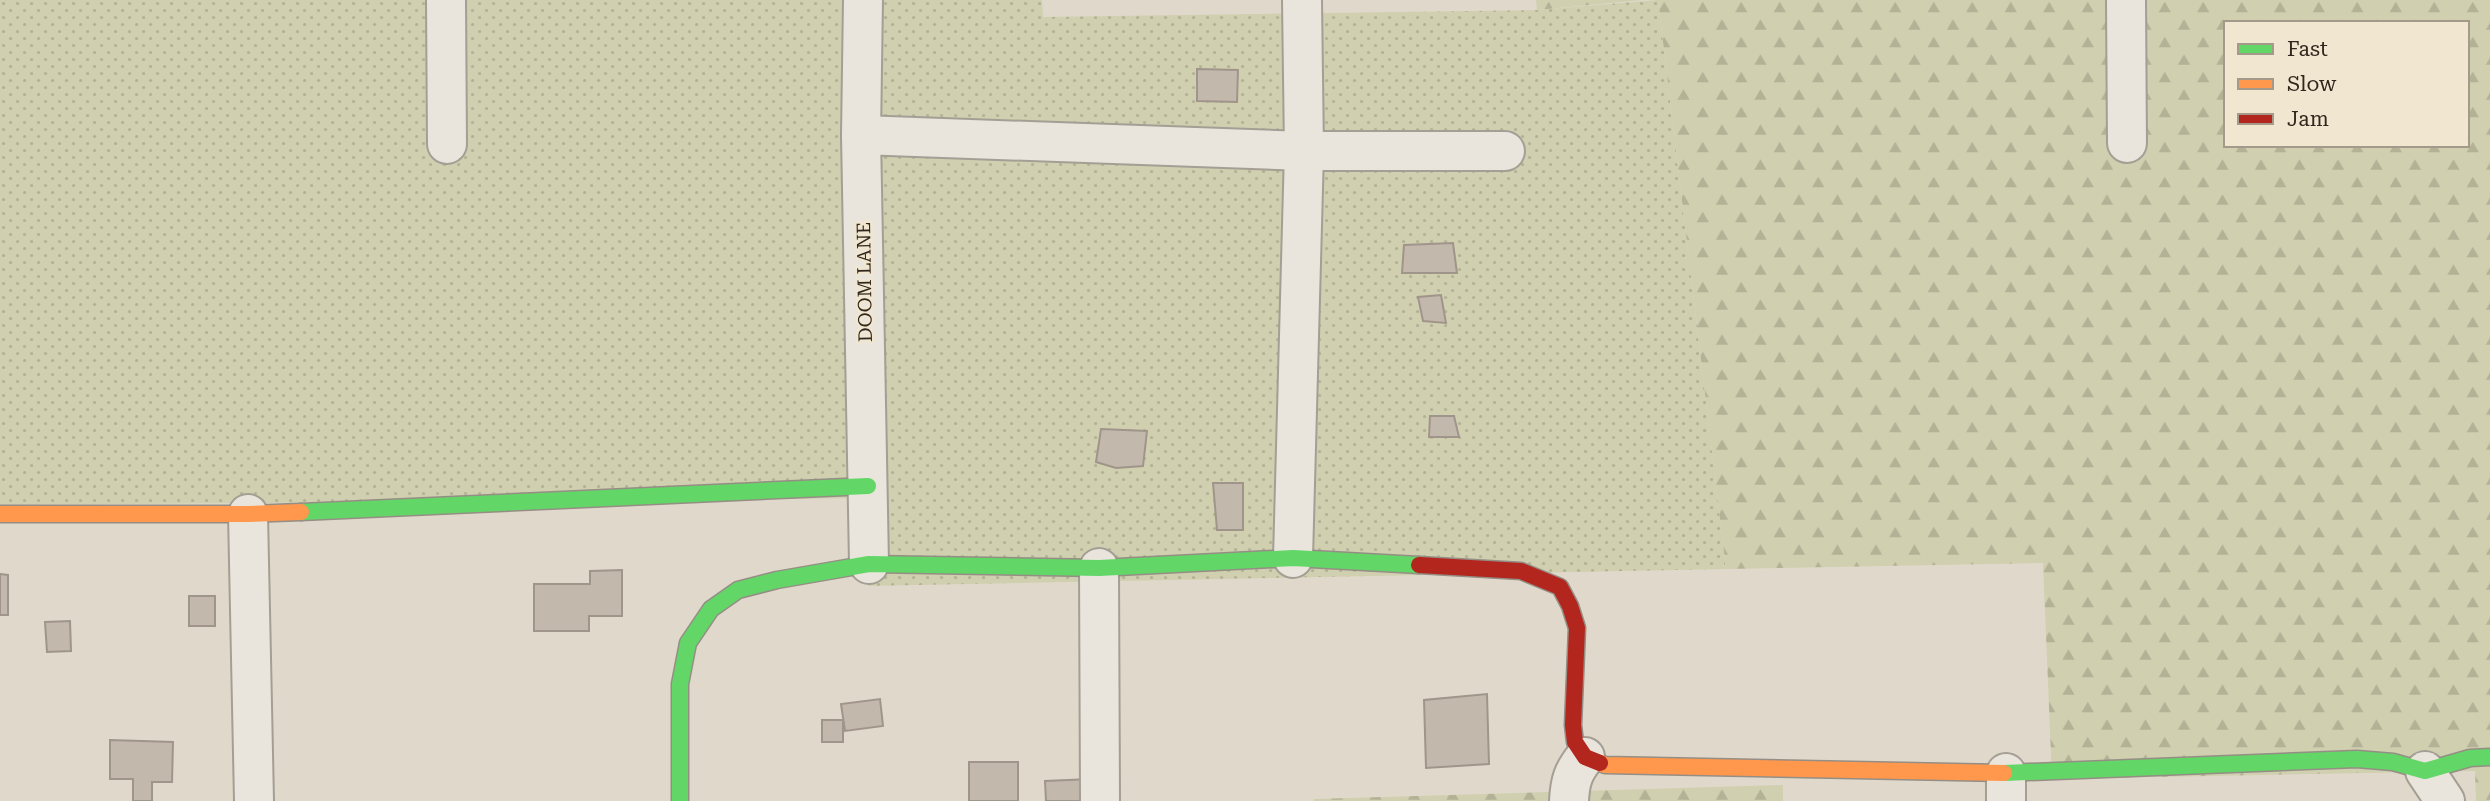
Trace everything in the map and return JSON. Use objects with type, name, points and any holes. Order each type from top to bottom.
[{"type":"street","points":[[446,0],[447,144]]},
{"type":"street","name":"DOOM LANE","points":[[863,0],[862,135],[869,564]]},
{"type":"street","points":[[1293,558],[1304,151],[1302,0]]},
{"type":"street","points":[[2126,0],[2127,143]]},
{"type":"street","points":[[862,135],[1304,151],[1506,151]]},
{"type":"street","points":[[0,514],[248,514],[868,486]]},
{"type":"street","points":[[248,514],[254,801]]},
{"type":"street","points":[[680,801],[680,684],[688,643],[711,609],[738,590],[777,580],[869,564],[1099,568],[1293,558],[1521,571],[1560,587],[1570,606],[1577,628],[1573,725],[1575,742],[1585,757],[1605,765],[2006,787],[2357,759],[2393,762],[2435,786],[2470,758],[2490,757]]},
{"type":"street","points":[[1099,568],[1100,801]]},
{"type":"street","points":[[1569,801],[1573,771],[1585,757]]},
{"type":"green space","points":[[0,0],[1042,0],[1043,17],[1537,10],[1658,0],[1726,569],[868,586],[879,498],[0,505]]},
{"type":"green space","points":[[1536,0],[1643,0],[1537,10]]},
{"type":"green space","points":[[1658,0],[2490,0],[2490,801],[2476,801],[2475,771],[2052,779],[2043,563],[1726,569]]},
{"type":"green space","points":[[1783,785],[1783,801],[1314,801],[1314,799]]},
{"type":"building","points":[[1197,69],[1238,70],[1237,102],[1197,101]]},
{"type":"building","points":[[1453,243],[1457,273],[1402,273],[1404,245]]},
{"type":"building","points":[[1441,295],[1446,323],[1423,321],[1418,297]]},
{"type":"building","points":[[1430,416],[1454,416],[1459,437],[1429,437]]},
{"type":"building","points":[[1101,429],[1147,431],[1143,466],[1116,468],[1096,462]]},
{"type":"building","points":[[1213,483],[1243,483],[1243,530],[1217,530]]},
{"type":"building","points":[[622,570],[622,616],[589,616],[589,631],[534,631],[534,584],[590,584],[590,571]]},
{"type":"building","points":[[0,574],[8,575],[8,615],[0,615]]},
{"type":"building","points":[[189,596],[215,596],[215,626],[189,626]]},
{"type":"building","points":[[70,621],[71,651],[47,652],[45,622]]},
{"type":"building","points":[[1487,694],[1489,764],[1426,768],[1424,700]]},
{"type":"building","points":[[880,699],[883,726],[845,731],[841,704]]},
{"type":"building","points":[[822,720],[843,720],[843,742],[822,742]]},
{"type":"building","points":[[110,740],[173,742],[172,782],[152,782],[152,801],[133,801],[133,779],[110,779]]},
{"type":"building","points":[[969,762],[1018,762],[1018,801],[969,801]]},
{"type":"building","points":[[1091,779],[1092,801],[1046,801],[1045,781]]},
{"type":"traffic: fast","points":[[301,512],[868,486]]},
{"type":"traffic: fast","points":[[680,801],[680,684],[688,643],[711,609],[738,590],[777,580],[869,564],[1099,568],[1293,558],[1419,565]]},
{"type":"traffic: fast","points":[[2004,773],[2357,759],[2393,762],[2425,771],[2470,758],[2490,757]]},
{"type":"traffic: slow","points":[[0,514],[301,512]]},
{"type":"traffic: slow","points":[[1600,763],[2004,773]]},
{"type":"traffic: jam","points":[[1419,565],[1521,571],[1560,587],[1577,628],[1573,725],[1575,742],[1585,757],[1600,763]]}]
